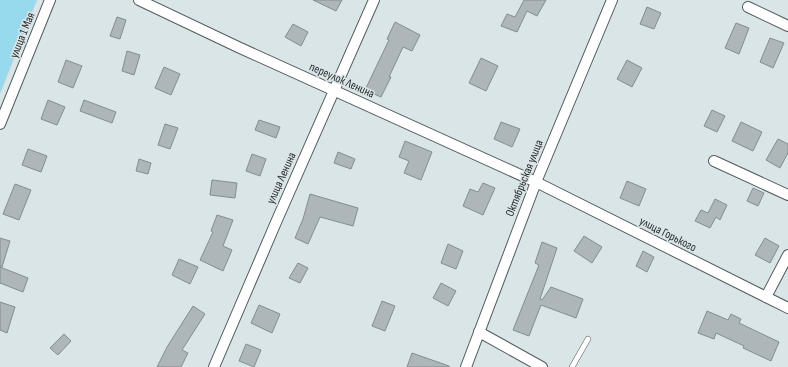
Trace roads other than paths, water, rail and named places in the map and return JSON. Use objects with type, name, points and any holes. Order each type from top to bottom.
[{"type":"street","name":"улица 1 Мая","points":[[0,124],[50,0]]},
{"type":"street","name":"переулок Ленина","points":[[139,0],[536,182]]},
{"type":"street","name":"улица Ленина","points":[[214,367],[374,0]]},
{"type":"street","name":"Октябрьская улица","points":[[466,367],[536,182],[612,0]]},
{"type":"street","points":[[748,7],[788,26]]},
{"type":"street","points":[[714,161],[788,195]]},
{"type":"street","name":"улица Горького","points":[[536,182],[788,308]]},
{"type":"street","points":[[766,297],[788,255]]},
{"type":"street","points":[[479,332],[542,367]]},
{"type":"lane","points":[[572,367],[588,339]]}]
